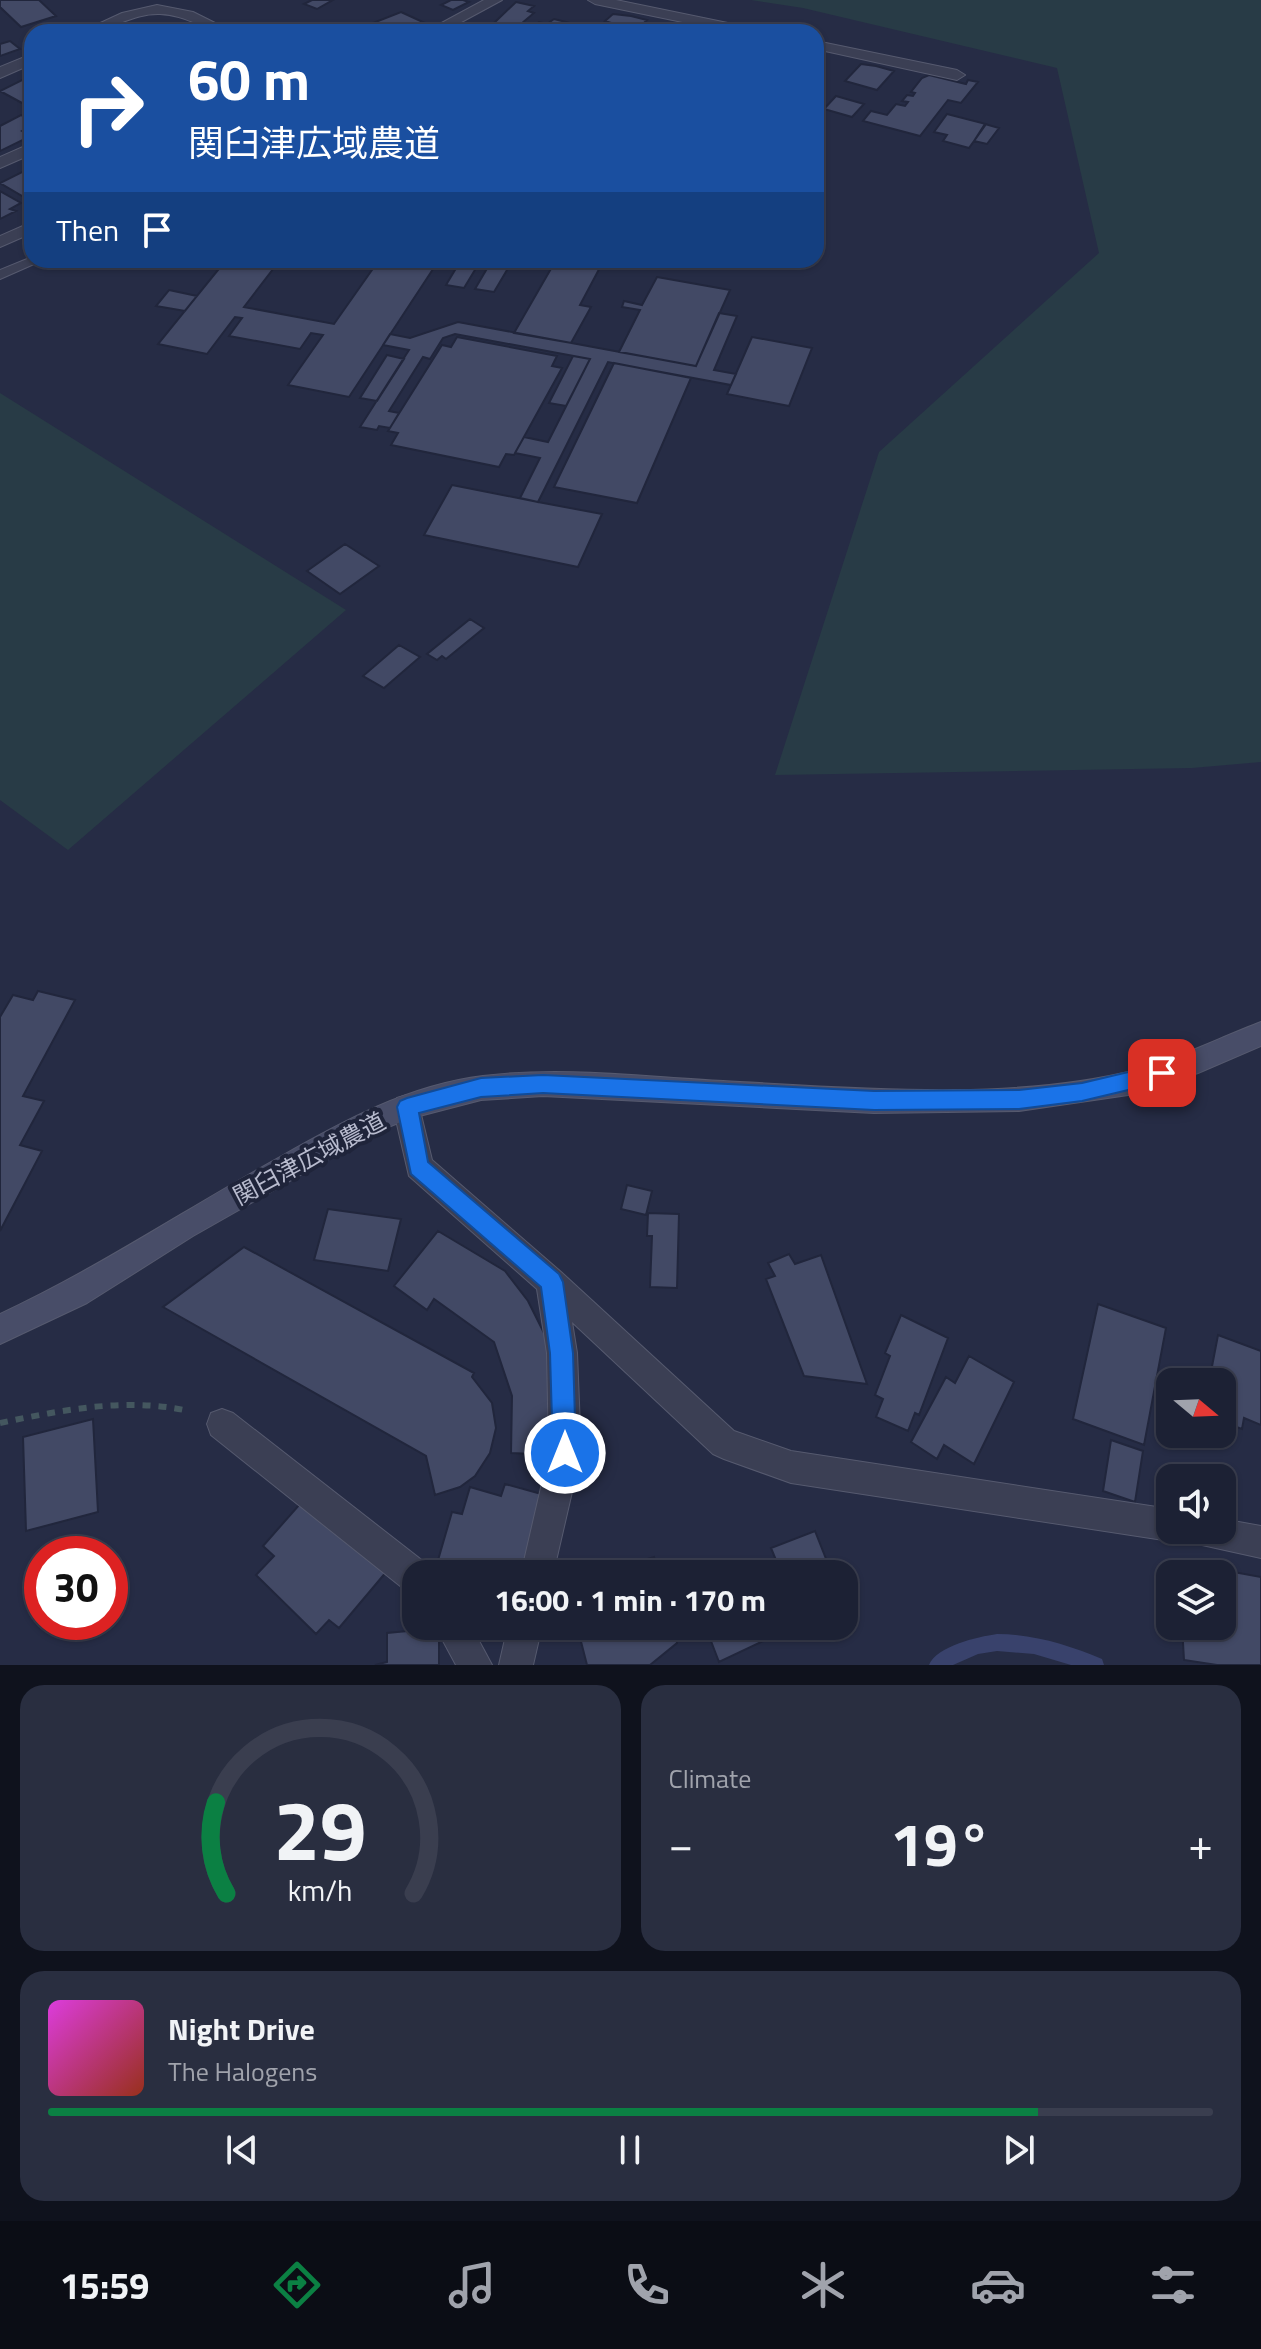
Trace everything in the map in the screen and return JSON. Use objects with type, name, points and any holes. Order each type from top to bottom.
[{"type":"street","points":[[448,24],[495,0]]},
{"type":"street","points":[[595,0],[713,24]]},
{"type":"street","points":[[107,24],[132,13],[163,8],[193,14],[211,24]]},
{"type":"street","points":[[824,47],[957,75]]},
{"type":"street","points":[[0,73],[24,62]]},
{"type":"street","points":[[0,163],[24,152]]},
{"type":"street","points":[[0,242],[24,231]]},
{"type":"street","name":"関臼津広域農道","points":[[0,1329],[77,1293],[183,1226],[366,1123],[407,1107],[481,1088],[543,1084],[874,1101],[1019,1099],[1135,1082],[1189,1065],[1261,1034]]},
{"type":"street","points":[[407,1107],[419,1167],[551,1282],[724,1443],[791,1467],[1156,1523]]},
{"type":"street","points":[[540,1560],[565,1453],[562,1353],[551,1282]]},
{"type":"street","points":[[222,1424],[402,1566]]},
{"type":"street","points":[[1236,1537],[1261,1542]]},
{"type":"street","points":[[460,1640],[475,1665]]},
{"type":"street","points":[[516,1665],[522,1640]]},
{"type":"lane","points":[[0,275],[24,265]]},
{"type":"path","points":[[0,1423],[62,1410],[133,1406],[185,1410],[222,1424]]},
{"type":"shaded area","points":[[751,0],[1261,0],[1261,762],[1192,768],[775,775],[879,452],[1099,253],[1057,68],[803,8]]},
{"type":"shaded area","points":[[0,393],[346,610],[68,850],[0,800]]},
{"type":"building","points":[[0,0],[39,0],[56,16],[21,27],[0,7]]},
{"type":"building","points":[[312,0],[333,0],[317,9],[304,4]]},
{"type":"building","points":[[451,0],[469,2],[453,10],[441,5]]},
{"type":"building","points":[[516,2],[534,6],[528,11],[534,13],[521,24],[494,23]]},
{"type":"building","points":[[401,12],[425,23],[423,24],[370,24]]},
{"type":"building","points":[[613,14],[647,20],[643,24],[605,21]]},
{"type":"building","points":[[554,19],[574,24],[547,24]]},
{"type":"building","points":[[10,41],[20,49],[0,56],[0,44]]},
{"type":"building","points":[[861,64],[894,71],[877,90],[845,81]]},
{"type":"building","points":[[929,75],[966,84],[968,80],[978,82],[961,103],[948,100],[920,136],[863,121],[871,111],[887,115],[896,104],[905,106],[908,102],[902,101],[907,95],[913,96],[915,93],[911,92],[922,78]]},
{"type":"building","points":[[24,79],[22,103],[0,91]]},
{"type":"building","points":[[836,96],[864,104],[852,117],[824,109]]},
{"type":"building","points":[[947,114],[986,124],[969,148],[943,141],[947,135],[934,132]]},
{"type":"building","points":[[24,116],[24,139],[0,151],[0,126]]},
{"type":"building","points":[[985,124],[999,128],[987,144],[974,141]]},
{"type":"building","points":[[24,171],[24,197],[0,183]]},
{"type":"building","points":[[0,191],[21,203],[10,209],[16,211],[0,219]]},
{"type":"building","points":[[220,268],[274,268],[244,307],[334,324],[373,268],[434,268],[349,397],[288,385],[323,335],[311,333],[300,349],[229,336],[242,318],[235,317],[207,354],[158,344]]},
{"type":"building","points":[[456,268],[476,268],[464,288],[446,285]]},
{"type":"building","points":[[487,268],[508,268],[494,292],[475,289]]},
{"type":"building","points":[[551,268],[600,268],[580,305],[591,307],[571,343],[514,333]]},
{"type":"building","points":[[657,277],[730,290],[696,366],[619,352],[640,310],[622,307],[624,301],[642,305]]},
{"type":"building","points":[[169,290],[197,296],[185,311],[156,306]]},
{"type":"building","points":[[719,313],[737,316],[714,370],[736,374],[731,385],[608,362],[538,502],[520,498],[540,458],[515,453],[524,437],[548,442],[590,359],[455,334],[443,338],[430,359],[423,357],[389,411],[399,413],[390,428],[379,426],[377,430],[360,427],[409,350],[383,345],[390,334],[410,338],[458,322],[696,366]]},
{"type":"building","points":[[457,337],[557,356],[552,366],[562,368],[514,455],[506,454],[499,467],[391,445],[398,433],[388,431],[442,345],[451,347]]},
{"type":"building","points":[[752,337],[812,348],[789,406],[727,394]]},
{"type":"building","points":[[387,355],[404,359],[377,401],[360,398]]},
{"type":"building","points":[[573,356],[590,359],[566,406],[549,403]]},
{"type":"building","points":[[614,363],[691,378],[637,503],[554,487]]},
{"type":"building","points":[[452,485],[602,514],[578,567],[424,535]]},
{"type":"building","points":[[345,544],[379,566],[340,594],[307,571]]},
{"type":"building","points":[[470,619],[484,628],[446,659],[442,656],[437,660],[427,654]]},
{"type":"building","points":[[399,645],[420,657],[384,688],[363,676]]},
{"type":"building","points":[[38,991],[75,1000],[23,1096],[44,1101],[20,1145],[42,1151],[0,1231],[0,1017],[13,995],[33,1000]]},
{"type":"building","points":[[627,1185],[652,1191],[646,1215],[621,1209]]},
{"type":"building","points":[[328,1209],[401,1219],[388,1271],[314,1260]]},
{"type":"building","points":[[648,1213],[679,1214],[677,1288],[650,1287],[652,1236],[647,1236]]},
{"type":"building","points":[[438,1231],[505,1271],[528,1301],[547,1339],[553,1455],[511,1453],[512,1396],[494,1342],[434,1299],[427,1310],[394,1286]]},
{"type":"building","points":[[244,1247],[474,1373],[472,1377],[492,1403],[496,1428],[490,1453],[475,1476],[460,1487],[435,1495],[426,1456],[163,1307]]},
{"type":"building","points":[[789,1254],[795,1264],[821,1255],[867,1384],[804,1376],[766,1279],[775,1276],[768,1263]]},
{"type":"building","points":[[1098,1304],[1166,1328],[1158,1368],[1156,1368],[1144,1445],[1073,1419]]},
{"type":"building","points":[[901,1315],[948,1338],[919,1415],[915,1413],[908,1431],[876,1417],[883,1399],[875,1395],[890,1356],[885,1353]]},
{"type":"building","points":[[1218,1335],[1261,1351],[1261,1425],[1244,1418],[1242,1429],[1236,1427],[1236,1368],[1212,1368]]},
{"type":"building","points":[[969,1356],[1014,1382],[974,1464],[944,1445],[937,1459],[911,1442],[946,1377],[955,1383]]},
{"type":"building","points":[[93,1419],[98,1512],[26,1531],[23,1437]]},
{"type":"building","points":[[1111,1440],[1143,1451],[1135,1502],[1103,1491]]},
{"type":"building","points":[[505,1484],[545,1495],[528,1560],[438,1560],[452,1512],[462,1514],[470,1487],[501,1496]]},
{"type":"building","points":[[307,1496],[387,1571],[339,1628],[329,1620],[316,1634],[256,1575],[274,1556],[263,1546]]},
{"type":"building","points":[[815,1531],[826,1560],[776,1560],[771,1548]]},
{"type":"building","points":[[1236,1572],[1261,1577],[1261,1665],[1217,1665],[1184,1660],[1183,1640],[1236,1640]]},
{"type":"building","points":[[402,1632],[402,1640],[439,1640],[439,1665],[375,1665],[387,1662],[387,1633]]},
{"type":"building","points":[[581,1640],[676,1640],[677,1643],[650,1665],[587,1665]]},
{"type":"building","points":[[711,1640],[766,1640],[719,1662]]},
{"type":"waterway","points":[[937,1665],[978,1645],[997,1642],[1034,1646],[1096,1665]]},
{"type":"route","points":[[565,1453],[562,1353],[551,1282],[419,1167],[407,1107],[481,1088],[543,1084],[874,1101],[1019,1099],[1082,1092],[1135,1082],[1162,1073]]}]
